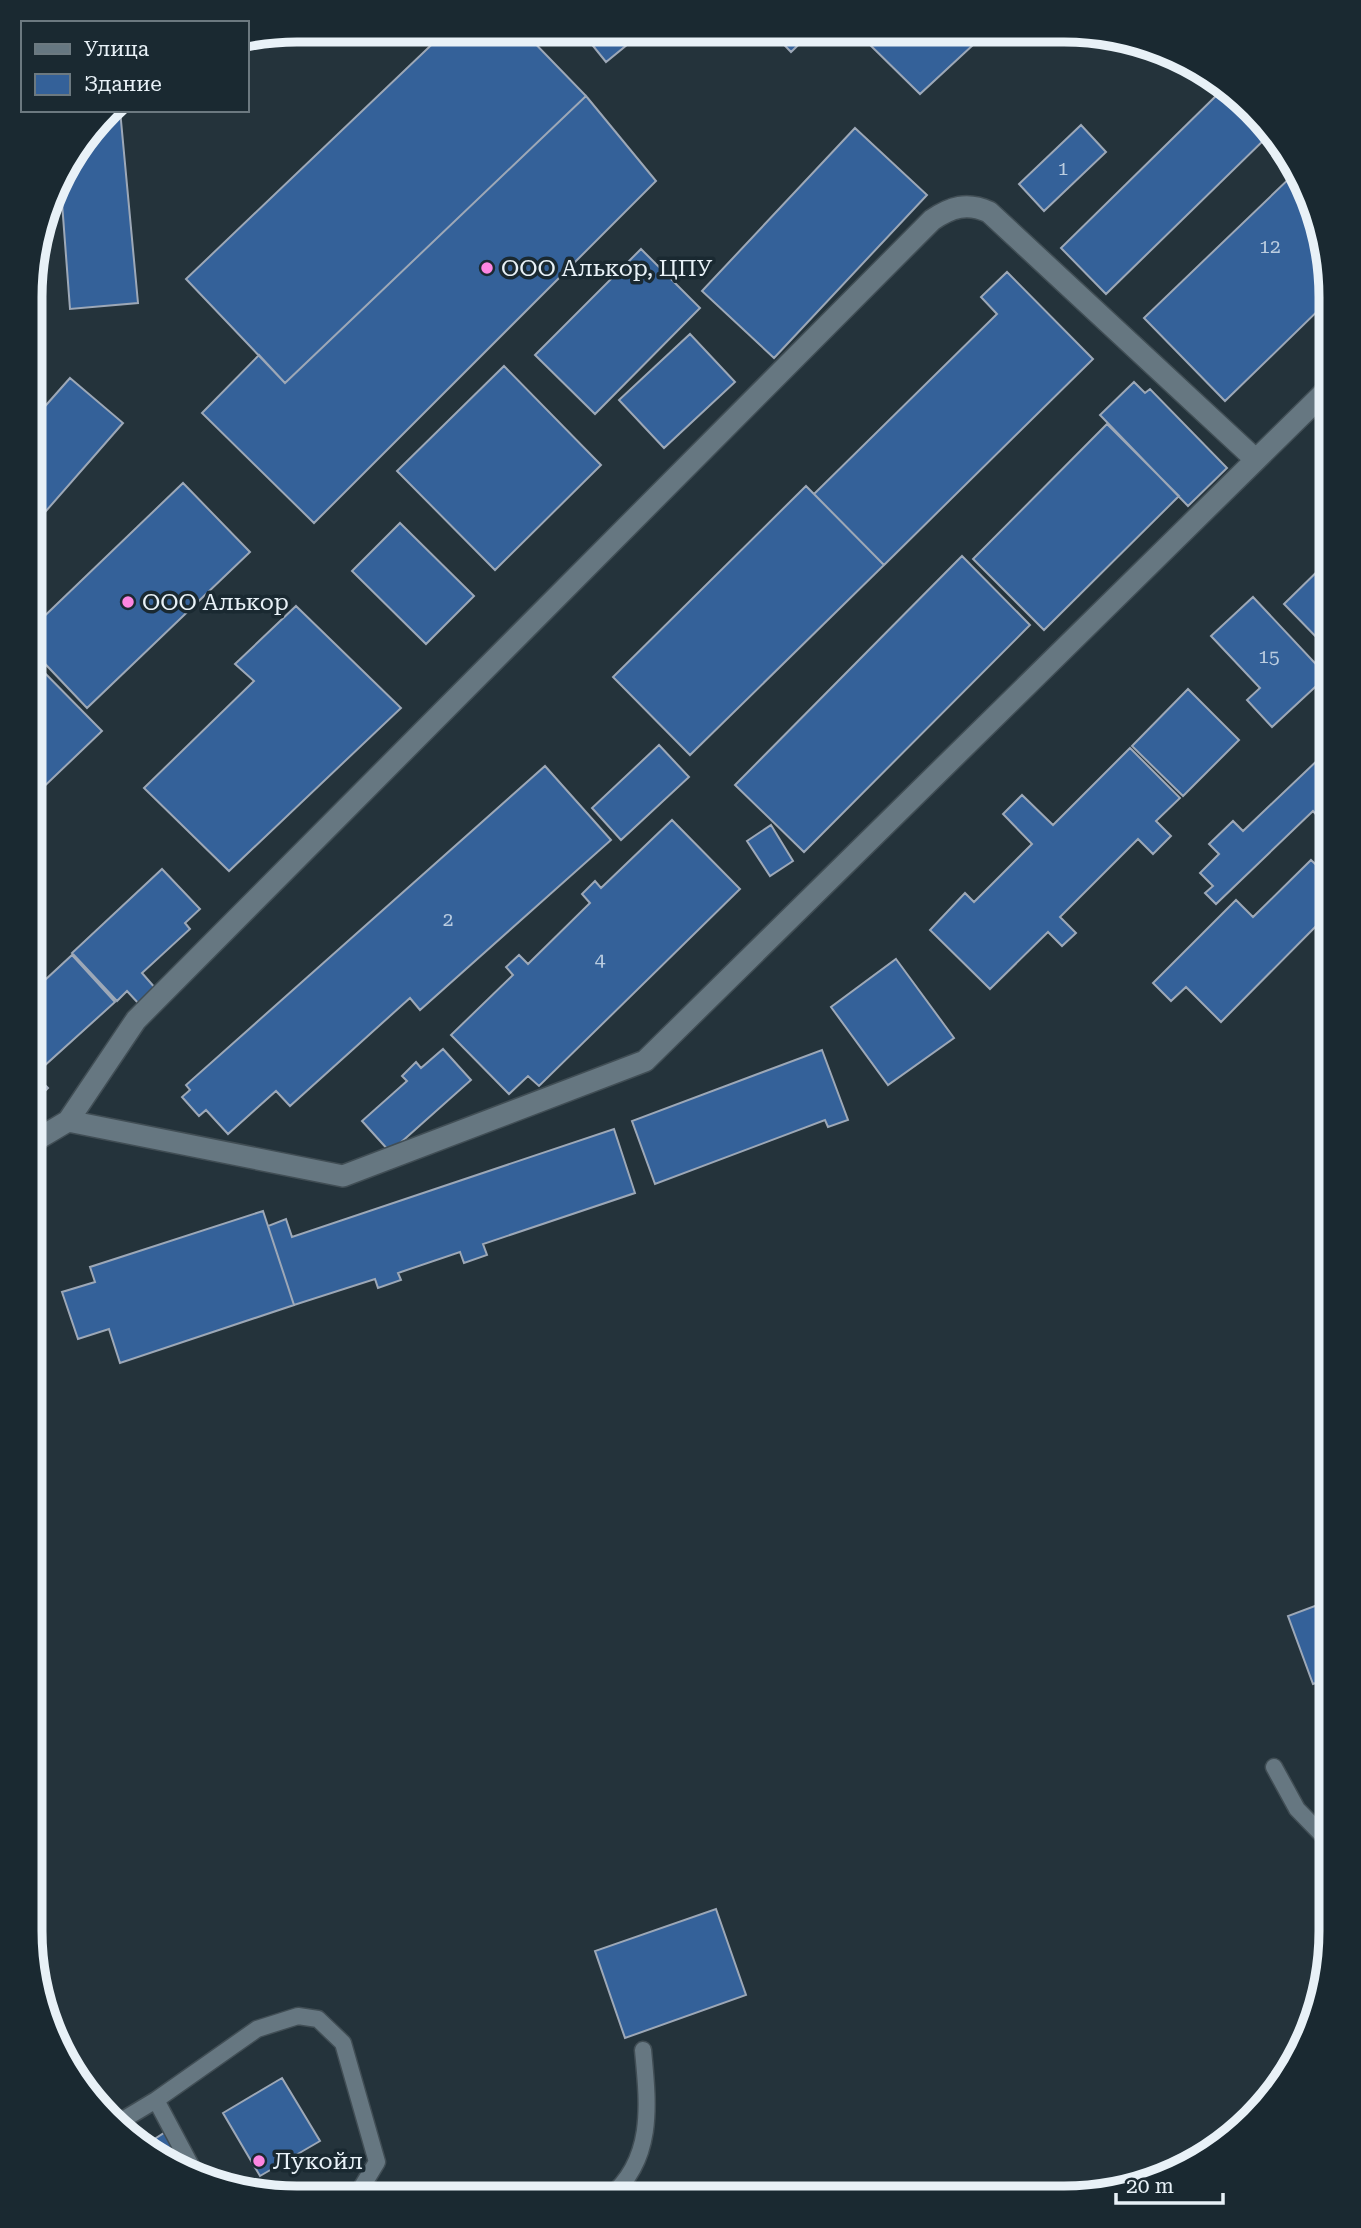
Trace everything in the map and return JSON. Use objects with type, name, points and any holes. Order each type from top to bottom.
[{"type":"street","points":[[42,1136],[68,1121],[136,1020],[932,220],[946,211],[961,206],[975,206],[989,212],[1255,459]]},
{"type":"street","points":[[68,1121],[343,1176],[645,1061],[1319,398]]},
{"type":"lane","points":[[1274,1767],[1297,1809],[1319,1832]]},
{"type":"lane","points":[[125,2119],[257,2029],[298,2016],[318,2019],[343,2043],[377,2162],[362,2186]]},
{"type":"lane","points":[[622,2186],[644,2146],[648,2100],[643,2050]]},
{"type":"lane","points":[[156,2100],[189,2162]]},
{"type":"building","points":[[434,42],[534,42],[586,96],[285,383],[186,279]]},
{"type":"building","points":[[590,42],[631,42],[606,62]]},
{"type":"building","points":[[781,42],[801,42],[791,52]]},
{"type":"building","points":[[867,42],[976,42],[920,94]]},
{"type":"building","points":[[1218,94],[1232,105],[1264,140],[1106,294],[1061,248]]},
{"type":"building","name":"ООО Алькор, ЦПУ","points":[[586,96],[656,181],[314,523],[202,413],[259,355],[285,383]]},
{"type":"building","points":[[120,114],[138,303],[70,309],[62,198],[85,156]]},
{"type":"building","points":[[1081,125],[1106,152],[1044,211],[1019,184]]},
{"type":"building","points":[[855,128],[927,195],[774,358],[702,291]]},
{"type":"building","points":[[1290,178],[1300,200],[1314,248],[1319,310],[1225,401],[1144,318]]},
{"type":"building","points":[[641,249],[700,308],[595,414],[535,355]]},
{"type":"building","points":[[1007,272],[1093,359],[884,565],[814,494],[997,314],[981,297]]},
{"type":"building","points":[[690,334],[735,382],[664,448],[619,400]]},
{"type":"building","points":[[504,366],[601,465],[495,570],[397,471]]},
{"type":"building","points":[[70,378],[123,423],[42,516],[42,410]]},
{"type":"building","points":[[1134,382],[1145,393],[1150,389],[1227,468],[1188,506],[1100,415]]},
{"type":"building","points":[[1107,424],[1179,496],[1044,630],[973,559]]},
{"type":"building","name":"ООО Алькор","points":[[183,483],[250,552],[87,708],[42,661],[42,618]]},
{"type":"building","points":[[806,486],[884,565],[690,755],[613,677]]},
{"type":"building","points":[[400,523],[474,596],[426,644],[352,571]]},
{"type":"building","points":[[962,556],[1030,625],[804,852],[735,785]]},
{"type":"building","points":[[1319,570],[1319,640],[1284,604]]},
{"type":"building","points":[[1253,597],[1319,667],[1319,683],[1272,727],[1247,700],[1260,688],[1211,636]]},
{"type":"building","points":[[296,606],[401,708],[229,871],[144,788],[254,681],[235,664]]},
{"type":"building","points":[[42,670],[102,731],[42,788]]},
{"type":"building","points":[[1188,689],[1239,740],[1183,796],[1132,746]]},
{"type":"building","points":[[659,745],[689,777],[621,840],[592,808]]},
{"type":"building","points":[[1130,748],[1180,798],[1156,821],[1171,836],[1153,854],[1138,839],[1060,917],[1076,933],[1062,946],[1048,932],[990,989],[930,930],[965,893],[974,902],[1032,844],[1003,814],[1022,795],[1053,825]]},
{"type":"building","points":[[1319,759],[1319,818],[1313,811],[1216,904],[1205,893],[1213,886],[1200,873],[1219,854],[1209,844],[1233,821],[1243,831]]},
{"type":"building","points":[[545,766],[611,840],[420,1010],[410,998],[290,1106],[276,1091],[228,1134],[206,1110],[199,1116],[182,1097],[190,1090],[186,1085]]},
{"type":"building","points":[[672,820],[740,889],[539,1086],[528,1076],[509,1094],[451,1035],[513,975],[506,967],[519,955],[528,964],[590,903],[582,894],[595,881],[601,888]]},
{"type":"building","points":[[771,825],[793,861],[770,876],[747,841]]},
{"type":"building","points":[[1311,860],[1319,868],[1319,923],[1221,1022],[1186,987],[1171,1001],[1153,983],[1236,900],[1253,917]]},
{"type":"building","points":[[162,869],[200,909],[185,923],[190,929],[142,973],[156,989],[139,1004],[127,991],[117,1001],[72,953]]},
{"type":"building","points":[[72,955],[115,1002],[42,1068],[42,983]]},
{"type":"building","points":[[896,959],[954,1038],[888,1085],[831,1007]]},
{"type":"building","points":[[443,1049],[471,1080],[390,1152],[362,1121],[407,1081],[402,1076],[416,1062],[421,1068]]},
{"type":"building","points":[[822,1050],[848,1120],[828,1127],[825,1120],[655,1184],[632,1121]]},
{"type":"building","points":[[42,1082],[48,1088],[42,1094]]},
{"type":"building","points":[[614,1129],[635,1193],[483,1244],[487,1255],[464,1263],[460,1252],[398,1273],[401,1280],[378,1288],[375,1279],[294,1305],[268,1226],[286,1219],[292,1237]]},
{"type":"building","points":[[263,1211],[294,1305],[120,1363],[109,1329],[78,1339],[62,1292],[95,1282],[90,1267]]},
{"type":"building","points":[[1319,1604],[1319,1682],[1313,1684],[1288,1616]]},
{"type":"building","points":[[716,1909],[746,1995],[625,2038],[595,1951]]},
{"type":"building","points":[[282,2078],[320,2141],[260,2176],[223,2113]]},
{"type":"building","points":[[175,2126],[202,2168],[184,2160],[152,2140]]},
{"type":"place","name":"ООО Алькор, ЦПУ","points":[[487,268]]},
{"type":"place","name":"ООО Алькор","points":[[128,602]]},
{"type":"place","name":"Лукойл","points":[[259,2161]]}]
